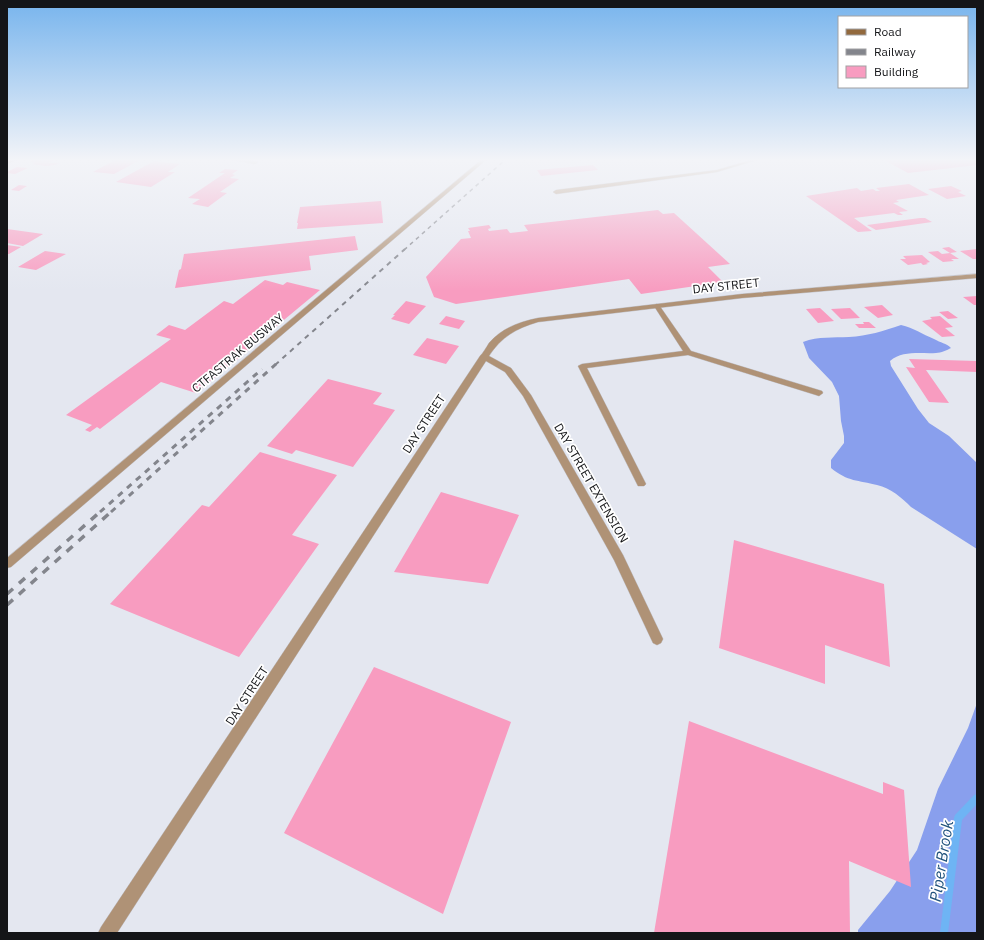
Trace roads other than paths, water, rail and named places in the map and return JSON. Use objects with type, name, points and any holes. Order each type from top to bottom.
[{"type":"street","name":"DAY STREET","points":[[107,933],[484,356],[501,334],[518,325],[538,320],[742,296],[977,276]]},
{"type":"street","name":"DAY STREET EXTENSION","points":[[484,356],[508,370],[526,396],[619,558],[657,638]]},
{"type":"lane","name":"CTFASTRAK BUSWAY","points":[[7,564],[432,204]]},
{"type":"lane","points":[[657,306],[688,353]]},
{"type":"lane","points":[[641,484],[582,366],[688,353],[819,393]]},
{"type":"waterway","name":"Piper Brook","points":[[944,933],[958,818],[977,798]]},
{"type":"railway","points":[[404,250],[456,204]]},
{"type":"railway","points":[[275,365],[405,249]]},
{"type":"railway","points":[[111,512],[276,364]]},
{"type":"railway","points":[[100,512],[262,369]]},
{"type":"railway","points":[[7,594],[101,511]]},
{"type":"railway","points":[[7,605],[112,511]]}]
